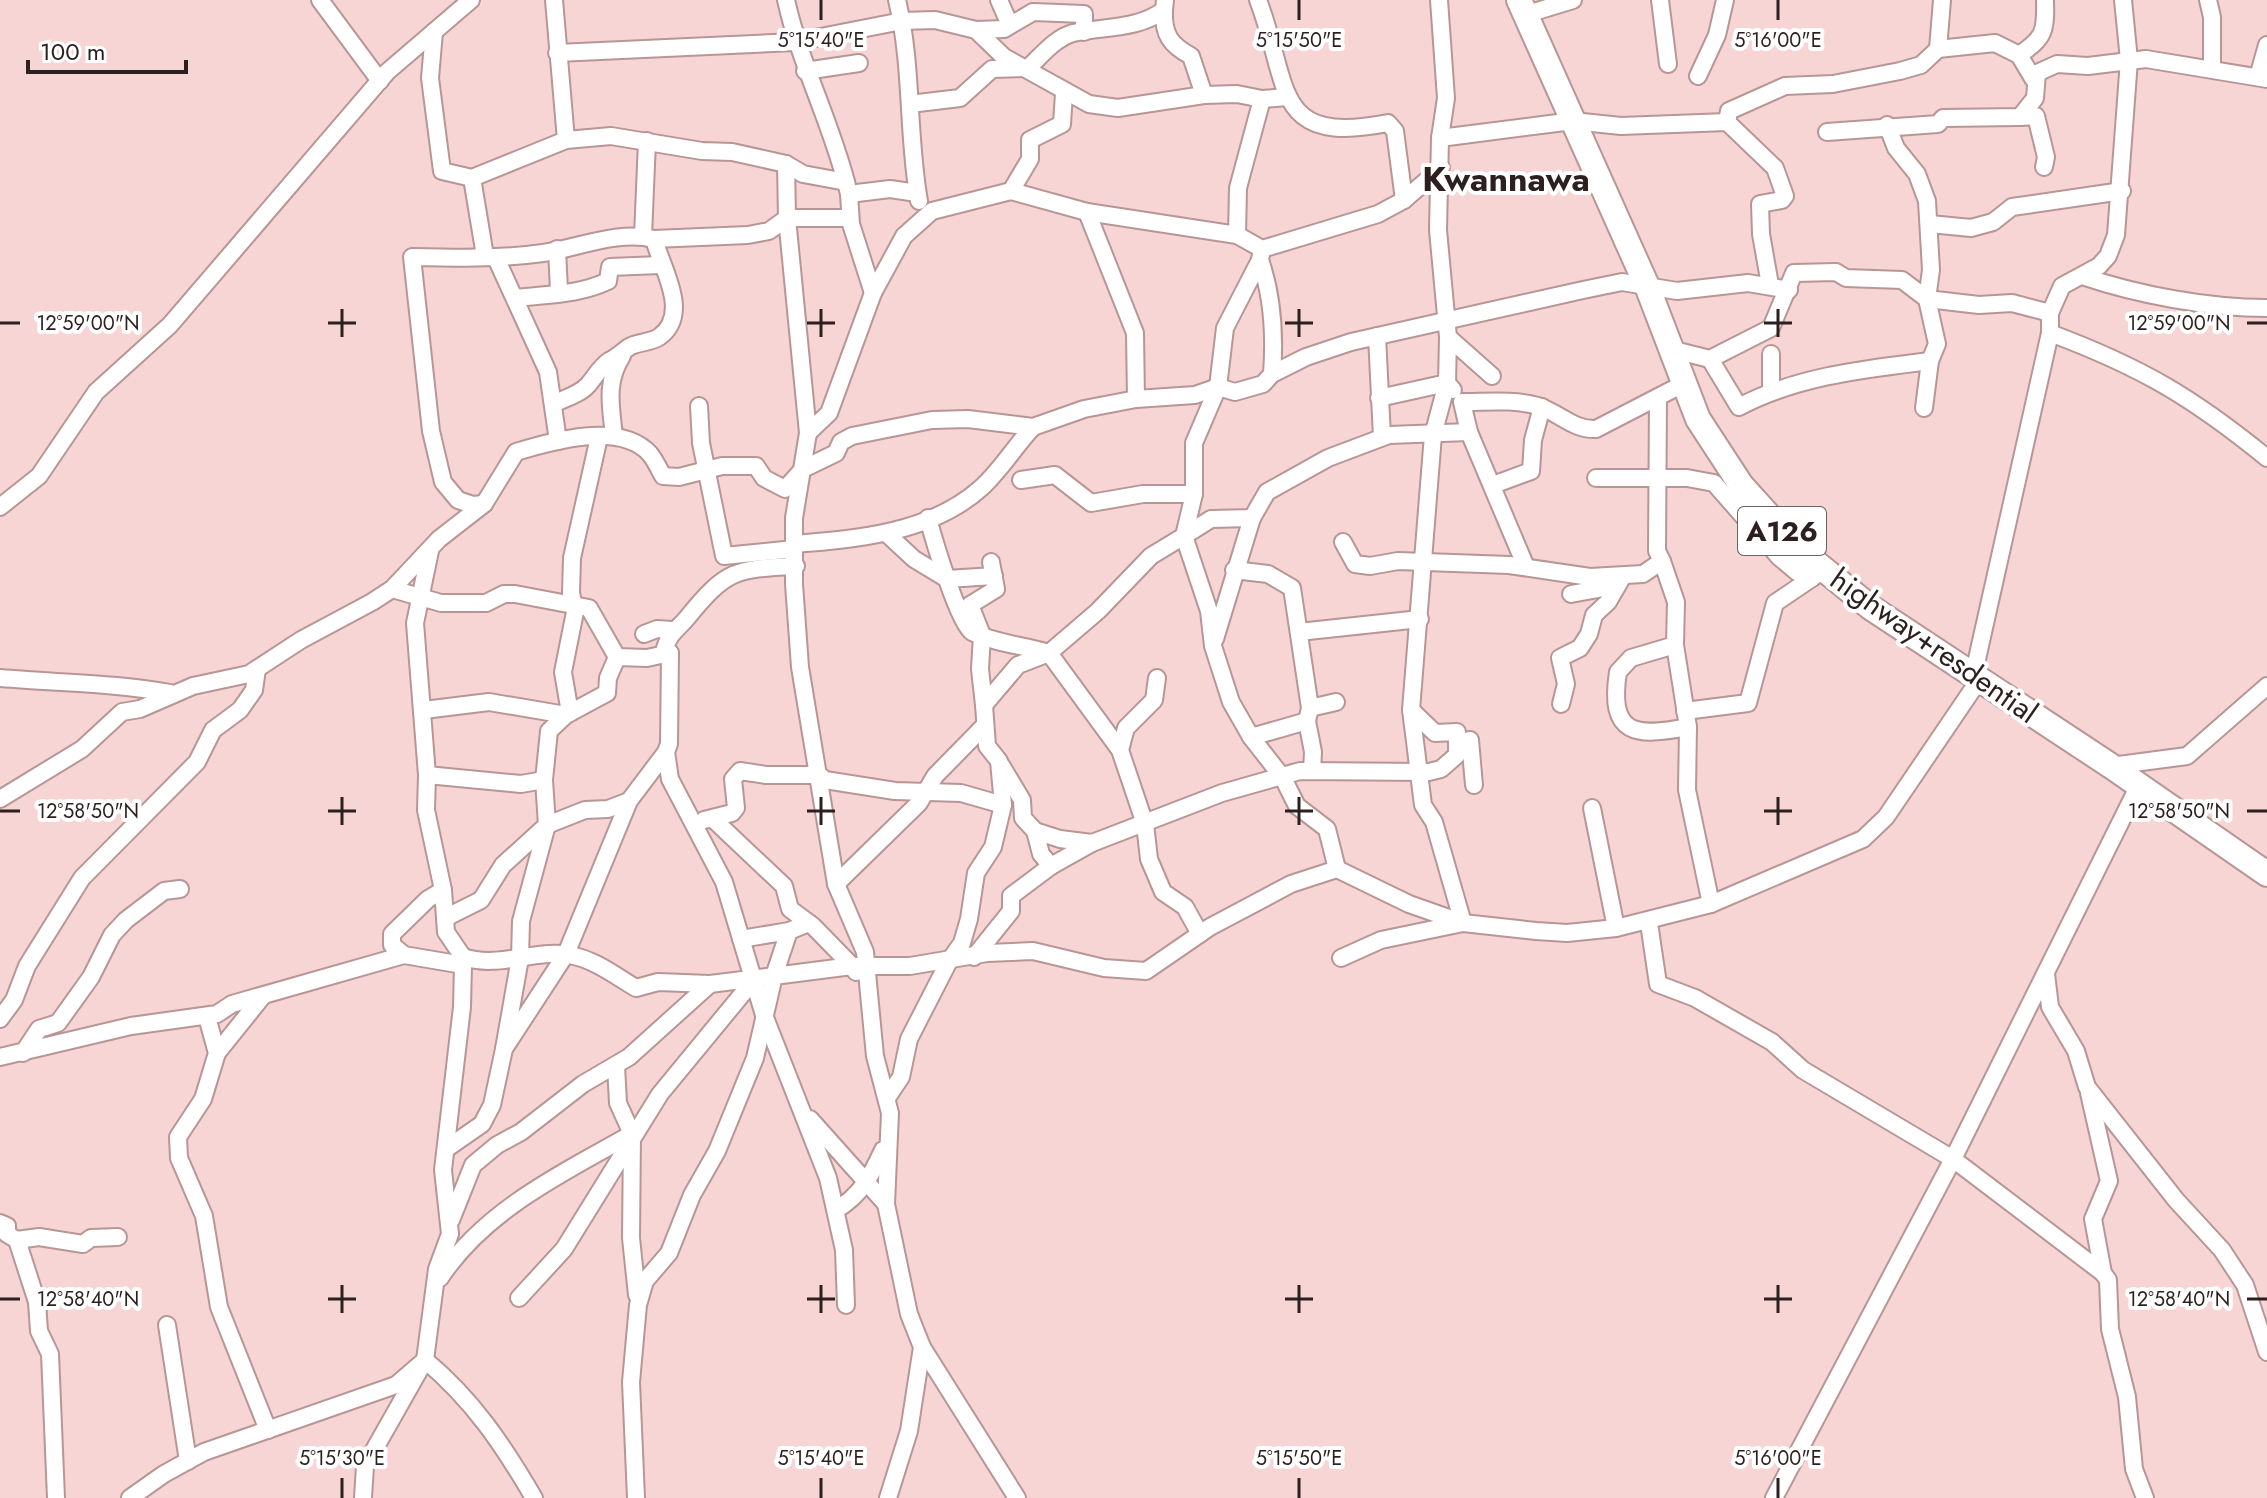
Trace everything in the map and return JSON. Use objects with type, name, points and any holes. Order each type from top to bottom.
[{"type":"highway","name":"highway+resdential","points":[[1522,7],[1647,286],[1698,419],[1741,485],[1818,574],[2111,766],[2267,874]]},
{"type":"street","points":[[320,0],[380,81]]},
{"type":"street","points":[[0,507],[39,476],[96,392],[186,308],[380,81],[471,0]]},
{"type":"street","points":[[554,0],[566,140]]},
{"type":"street","points":[[786,0],[805,71],[833,134],[847,188],[850,218],[873,293]]},
{"type":"street","points":[[897,0],[910,104],[909,137],[922,218]]},
{"type":"street","points":[[999,0],[1009,23]]},
{"type":"street","points":[[1258,0],[1287,97],[1306,122],[1322,127],[1354,130],[1388,123],[1395,131],[1404,200]]},
{"type":"street","points":[[1439,0],[1446,98],[1440,138],[1438,230],[1447,383],[1433,435],[1411,710],[1423,805],[1434,822],[1463,923]]},
{"type":"street","points":[[1522,7],[1573,0]]},
{"type":"street","points":[[1660,0],[1668,64]]},
{"type":"street","points":[[1698,76],[1717,35],[1725,0]]},
{"type":"street","points":[[1938,49],[1942,0]]},
{"type":"street","points":[[2019,55],[2036,45],[2044,29],[2045,0]]},
{"type":"street","points":[[2030,306],[2082,276],[2108,256],[2116,235],[2122,191],[2123,112],[2129,60],[2123,0]]},
{"type":"street","points":[[2208,0],[2212,17],[2212,68]]},
{"type":"street","points":[[910,104],[960,98],[992,69],[1028,68],[1059,40],[1149,20],[1164,5]]},
{"type":"street","points":[[1164,5],[1163,26],[1170,43],[1191,56],[1204,95]]},
{"type":"street","points":[[557,53],[795,42],[902,21],[935,20],[976,30],[1004,29],[1035,6],[1084,7],[1084,32]]},
{"type":"street","points":[[976,30],[1004,57],[1028,68],[1064,93],[1089,104],[1118,108],[1204,95],[1237,94],[1262,99],[1287,97]]},
{"type":"street","points":[[434,32],[430,78],[442,171],[472,178],[566,140],[611,136],[702,151],[732,152],[786,164],[803,174],[847,188],[917,193]]},
{"type":"street","points":[[1727,122],[1729,111],[1739,104],[1773,90],[1900,71],[1921,65],[1938,49],[1995,43],[2019,55],[2034,80],[2035,98],[2020,117]]},
{"type":"street","points":[[2036,45],[2057,64]]},
{"type":"street","points":[[2034,80],[2043,68],[2057,64],[2088,66],[2146,59],[2262,78],[2267,45]]},
{"type":"street","points":[[805,71],[859,63]]},
{"type":"street","points":[[1011,191],[1030,159],[1030,140],[1062,124],[1064,93]]},
{"type":"street","points":[[1237,235],[1238,188],[1262,99]]},
{"type":"street","points":[[1827,132],[1887,125],[1938,124],[1943,118],[1966,116],[2036,116],[2046,157],[2044,167]]},
{"type":"street","points":[[1440,138],[1573,121],[1621,126],[1727,122],[1775,168],[1785,196],[1782,200],[1760,204],[1761,234],[1770,285]]},
{"type":"street","points":[[1887,125],[1896,148],[1917,174],[1927,201],[1931,270],[1927,299],[1937,344],[1930,361],[1924,408]]},
{"type":"street","points":[[568,714],[563,672],[572,635],[572,558],[607,437],[609,392],[614,369],[629,347],[658,338],[670,325],[674,307],[670,282],[648,237],[647,141]]},
{"type":"street","points":[[786,164],[787,218],[808,433],[795,502],[794,584],[800,667],[836,884],[865,952],[860,967]]},
{"type":"street","points":[[1337,869],[1327,829],[1297,806],[1283,778],[1251,737],[1231,702],[1213,646],[1209,611],[1184,536],[1194,494],[1194,443],[1218,387],[1225,328],[1261,254],[1378,214],[1404,200],[1441,168]]},
{"type":"street","points":[[472,178],[490,257],[516,298],[544,358],[555,403],[558,441]]},
{"type":"street","points":[[808,433],[829,413],[873,293],[904,236],[932,211],[1011,191],[1087,212],[1237,235],[1261,254],[1275,338],[1272,374]]},
{"type":"street","points":[[1930,224],[1971,228],[1993,222],[2012,207],[2122,191]]},
{"type":"street","points":[[1087,212],[1135,333],[1136,399]]},
{"type":"street","points":[[484,504],[458,500],[443,482],[431,431],[412,257],[490,257],[557,249],[586,241],[748,235],[769,231],[787,218],[850,218]]},
{"type":"street","points":[[557,249],[559,291]]},
{"type":"street","points":[[516,298],[559,291],[580,294],[608,281],[610,267],[660,265]]},
{"type":"street","points":[[1674,350],[1710,359],[1771,328],[1794,273],[1836,272],[1846,278],[1902,280],[1927,299],[2030,306],[2050,313]]},
{"type":"street","points":[[2082,276],[2114,287],[2213,307],[2267,308]]},
{"type":"street","points":[[0,799],[82,749],[122,712],[140,709],[170,693],[257,669],[301,640],[392,589],[430,550],[484,504],[516,452],[587,436],[607,437],[650,454],[663,476],[679,477],[707,469],[756,466],[764,478],[785,489],[792,486],[803,469],[836,453],[841,442],[852,436],[932,420],[968,419],[1033,427],[1084,409],[1136,399],[1195,395],[1218,387],[1235,392],[1263,384],[1272,374],[1306,357],[1377,336],[1446,329],[1622,282],[1677,291],[1748,283],[1789,290]]},
{"type":"street","points":[[0,1057],[131,1026],[207,1017],[232,1004],[404,955],[493,963],[566,954],[589,960],[636,988],[658,982],[710,984],[753,981],[860,967],[949,961],[987,953],[1033,951],[1104,968],[1146,971],[1200,934],[1291,884],[1337,869],[1409,904],[1463,923],[1567,933],[1649,923],[1711,904],[1863,839],[1886,817],[1976,678],[2050,333],[2050,313],[2062,286]]},
{"type":"street","points":[[1446,329],[1492,376]]},
{"type":"street","points":[[2050,333],[2159,379],[2209,411],[2267,458]]},
{"type":"street","points":[[1377,336],[1382,437]]},
{"type":"street","points":[[1771,354],[1771,390]]},
{"type":"street","points":[[555,403],[586,388],[606,363],[623,355]]},
{"type":"street","points":[[1710,359],[1739,407],[1771,390],[1863,370],[1930,361]]},
{"type":"street","points":[[1379,398],[1447,383]]},
{"type":"street","points":[[1447,383],[1462,402],[1469,432],[1526,567]]},
{"type":"street","points":[[1462,402],[1522,402],[1542,407],[1580,430],[1596,429],[1685,383]]},
{"type":"street","points":[[1658,398],[1661,478],[1657,551],[1676,602],[1675,645],[1686,719],[1687,790],[1711,904]]},
{"type":"street","points":[[699,406],[701,443],[724,556],[795,553]]},
{"type":"street","points":[[1493,485],[1531,471],[1533,440],[1542,407]]},
{"type":"street","points":[[504,1049],[566,954],[629,801],[666,752],[669,744],[670,653],[665,648],[672,630],[722,580],[743,568],[839,542],[886,533],[928,518],[978,490],[1033,427]]},
{"type":"street","points":[[1213,646],[1252,518],[1267,492],[1300,472],[1382,437],[1469,432]]},
{"type":"street","points":[[1021,480],[1055,475],[1091,503],[1143,494],[1194,494]]},
{"type":"street","points":[[1596,478],[1661,478],[1714,483],[1779,557],[1797,572],[1818,574]]},
{"type":"street","points":[[928,518],[947,579],[955,592],[957,615],[969,631],[1015,648],[1049,653],[1120,750],[1145,824],[1149,859],[1163,892],[1185,907],[1200,934]]},
{"type":"street","points":[[984,705],[1018,665],[1049,653],[1098,611],[1151,556],[1211,519],[1252,518]]},
{"type":"street","points":[[886,533],[914,559],[947,579],[992,569],[996,589],[970,605],[982,635],[980,669],[987,746],[1022,800],[1023,818],[1035,831],[1041,854],[1051,866]]},
{"type":"street","points":[[1343,542],[1355,564],[1424,562],[1526,567],[1567,575],[1616,576],[1643,574],[1662,561]]},
{"type":"street","points":[[430,550],[415,623],[424,710],[426,810],[443,890],[446,932],[463,961],[462,1007],[443,1188],[449,1225]]},
{"type":"street","points":[[1234,570],[1268,574],[1292,588],[1313,752],[1312,771]]},
{"type":"street","points":[[1675,645],[1631,658],[1618,672],[1619,712],[1623,725],[1633,731],[1659,733],[1686,719],[1748,703],[1775,603],[1818,574]]},
{"type":"street","points":[[1571,594],[1609,587],[1616,576]]},
{"type":"street","points":[[1561,704],[1566,684],[1560,658],[1580,648],[1589,634],[1594,615],[1608,602],[1616,576]]},
{"type":"street","points":[[392,589],[441,603],[486,603],[504,594],[515,594],[573,603],[589,608],[617,657]]},
{"type":"street","points":[[1299,632],[1420,619]]},
{"type":"street","points":[[644,634],[672,630]]},
{"type":"street","points":[[617,657],[647,658],[670,653]]},
{"type":"street","points":[[446,1149],[482,1124],[492,1105],[520,958],[521,921],[547,825],[544,780],[549,731],[568,714],[607,693],[608,678],[617,657]]},
{"type":"street","points":[[0,1019],[14,1000],[27,966],[82,878],[176,787],[197,762],[213,730],[240,710],[254,690],[257,669]]},
{"type":"street","points":[[0,678],[50,684],[96,684],[170,693]]},
{"type":"street","points":[[1120,750],[1126,728],[1154,700],[1157,678]]},
{"type":"street","points":[[2111,766],[2187,756],[2267,686]]},
{"type":"street","points":[[424,710],[489,702],[568,714]]},
{"type":"street","points":[[1251,737],[1336,702]]},
{"type":"street","points":[[973,958],[1011,911],[1011,896],[1051,866],[1092,843],[1222,793],[1312,771],[1419,772],[1441,769],[1457,755],[1457,732],[1435,733],[1411,710]]},
{"type":"street","points":[[836,884],[919,803],[925,791],[984,726]]},
{"type":"street","points":[[1459,743],[1470,740],[1474,785]]},
{"type":"street","points":[[666,752],[670,779],[724,882],[764,1015],[804,1113],[836,1210],[844,1250],[846,1305]]},
{"type":"street","points":[[887,1098],[901,1077],[909,1039],[949,961],[962,943],[969,923],[976,873],[993,847],[1003,805],[999,761]]},
{"type":"street","points":[[695,822],[713,819],[736,808],[733,779],[740,771],[766,775],[819,775],[825,780],[895,791],[961,793],[1003,805]]},
{"type":"street","points":[[427,775],[521,784],[544,780]]},
{"type":"street","points":[[1774,1498],[1953,1159],[2138,787]]},
{"type":"street","points":[[445,918],[481,900],[503,865],[547,825],[585,810],[608,809],[629,801]]},
{"type":"street","points":[[1592,808],[1616,928]]},
{"type":"street","points":[[713,819],[784,886],[790,909],[860,967],[870,993],[875,1056],[887,1098],[886,1204],[909,1314],[922,1347],[1017,1498]]},
{"type":"street","points":[[1035,831],[1060,839],[1092,843]]},
{"type":"street","points":[[23,1053],[39,1029],[58,1023],[91,977],[119,927],[164,891],[180,889]]},
{"type":"street","points":[[404,955],[392,945],[392,934],[428,899],[443,890]]},
{"type":"street","points":[[741,939],[789,931],[809,923]]},
{"type":"street","points":[[1341,958],[1381,940],[1463,923]]},
{"type":"street","points":[[1649,923],[1658,984],[1695,998],[1772,1042],[1803,1070],[1953,1159],[2103,1273],[2108,1280],[2110,1329],[2127,1397],[2134,1469],[2145,1498]]},
{"type":"street","points":[[636,1498],[631,1382],[638,1305],[645,1281],[669,1253],[692,1195],[717,1151],[755,1058],[774,976],[789,931]]},
{"type":"street","points":[[2046,972],[2050,1007],[2076,1051],[2109,1181],[2093,1219],[2103,1273]]},
{"type":"street","points":[[519,1298],[564,1249],[632,1134],[660,1094],[753,981]]},
{"type":"street","points":[[363,1498],[365,1466],[425,1360],[435,1286],[449,1225],[473,1165],[583,1084],[616,1066],[710,984]]},
{"type":"street","points":[[262,997],[217,1053],[203,1099],[178,1137],[179,1158],[204,1216],[219,1307],[268,1430]]},
{"type":"street","points":[[207,1017],[217,1053]]},
{"type":"street","points":[[616,1066],[618,1103],[632,1134],[631,1238],[638,1305]]},
{"type":"street","points":[[2087,1087],[2176,1200],[2222,1250],[2245,1285],[2267,1352]]},
{"type":"street","points":[[804,1113],[886,1204]]},
{"type":"street","points":[[435,1286],[448,1267],[494,1219],[534,1190],[632,1134]]},
{"type":"street","points":[[836,1210],[854,1199],[868,1182],[888,1140]]},
{"type":"street","points":[[0,1223],[7,1226],[7,1234],[17,1240],[39,1237],[83,1244],[91,1238],[118,1237]]},
{"type":"street","points":[[17,1240],[37,1302],[39,1331],[50,1354],[56,1498]]},
{"type":"street","points":[[167,1325],[188,1461]]},
{"type":"street","points":[[888,1498],[909,1431],[922,1347]]},
{"type":"street","points":[[130,1498],[188,1461],[396,1385],[425,1360]]},
{"type":"street","points":[[425,1360],[466,1396],[497,1434],[534,1498]]},
{"type":"district","name":"Kwannawa","points":[[1506,179]]}]
